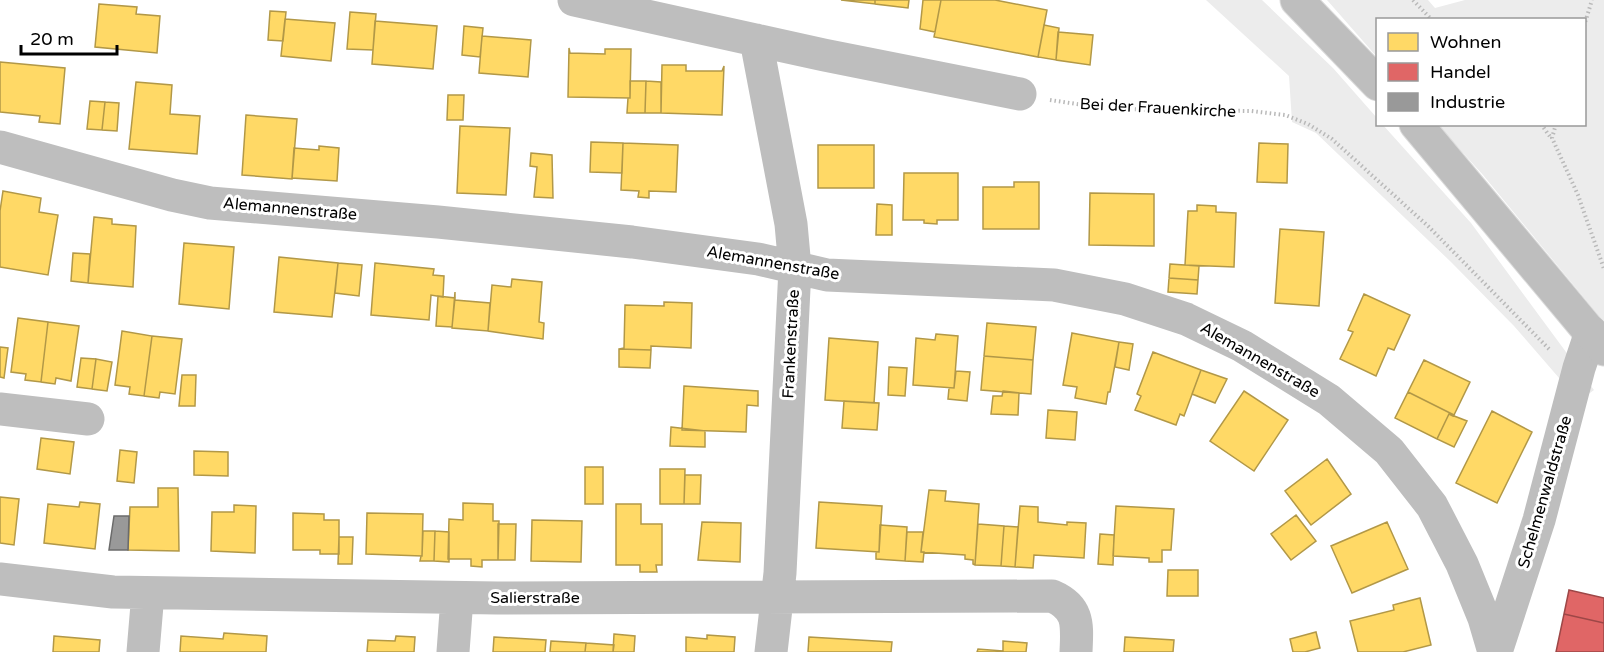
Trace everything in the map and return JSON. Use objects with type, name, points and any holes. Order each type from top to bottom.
[{"type":"street","points":[[574,0],[824,55],[1020,94]]},
{"type":"street","points":[[1297,0],[1376,83]]},
{"type":"street","name":"Frankenstraße","points":[[756,40],[791,224],[795,268],[780,573],[771,652]]},
{"type":"street","points":[[1418,126],[1598,340]]},
{"type":"street","name":"Alemannenstraße","points":[[0,147],[172,195],[210,203],[415,220],[632,242],[758,259],[827,275],[1054,285],[1125,299],[1186,319],[1242,346],[1329,400],[1389,451],[1432,506],[1462,564],[1495,652]]},
{"type":"street","name":"Schelmenwaldstraße","points":[[1495,652],[1539,520],[1579,368],[1598,340]]},
{"type":"street","points":[[0,409],[88,419]]},
{"type":"street","name":"Salierstraße","points":[[0,579],[113,592],[147,593],[457,598],[1052,596],[1068,606],[1075,615],[1076,652]]},
{"type":"street","points":[[143,652],[147,593]]},
{"type":"street","points":[[453,652],[457,598]]},
{"type":"path","points":[[1413,0],[1430,18]]},
{"type":"path","points":[[1586,20],[1592,0]]},
{"type":"path","name":"Bei der Frauenkirche","points":[[1020,94],[1110,109],[1251,111],[1285,115],[1308,124],[1332,139],[1429,227],[1552,352]]},
{"type":"path","points":[[1542,126],[1552,138],[1578,195],[1604,269]]},
{"type":"path","points":[[1552,138],[1555,126]]},
{"type":"shaded area","points":[[1206,0],[1262,0],[1333,68],[1376,117],[1376,126],[1384,126],[1471,223],[1594,390],[1579,401],[1514,326],[1451,262],[1316,133],[1292,122],[1289,76]]},
{"type":"shaded area","points":[[1327,0],[1428,0],[1435,8],[1465,0],[1604,0],[1604,322],[1483,175],[1439,126],[1586,126],[1586,18],[1376,18],[1376,56]]},
{"type":"building: Wohnen","points":[[841,0],[875,0],[875,4]]},
{"type":"building: Wohnen","points":[[875,0],[909,0],[908,8],[875,4]]},
{"type":"building: Wohnen","points":[[923,0],[941,0],[935,32],[920,29]]},
{"type":"building: Wohnen","points":[[941,0],[995,0],[1047,10],[1038,57],[934,37]]},
{"type":"building: Wohnen","points":[[99,4],[137,7],[136,14],[160,16],[157,53],[95,47]]},
{"type":"building: Wohnen","points":[[270,11],[286,12],[283,41],[268,40]]},
{"type":"building: Wohnen","points":[[350,12],[376,14],[373,50],[347,49]]},
{"type":"building: Wohnen","points":[[285,19],[335,23],[331,61],[281,56]]},
{"type":"building: Wohnen","points":[[375,21],[437,26],[433,69],[372,64]]},
{"type":"building: Wohnen","points":[[1044,25],[1059,28],[1056,60],[1038,57]]},
{"type":"building: Wohnen","points":[[464,26],[483,28],[480,57],[462,55]]},
{"type":"building: Wohnen","points":[[1058,32],[1093,35],[1090,65],[1056,60]]},
{"type":"building: Wohnen","points":[[482,36],[531,40],[528,77],[479,73]]},
{"type":"building: Wohnen","points":[[569,48],[570,53],[605,54],[605,49],[631,49],[630,98],[568,97]]},
{"type":"building: Wohnen","points":[[0,62],[65,68],[60,124],[39,122],[40,116],[0,112]]},
{"type":"building: Wohnen","points":[[662,65],[686,65],[686,71],[722,71],[724,66],[722,115],[661,113]]},
{"type":"building: Wohnen","points":[[630,81],[646,81],[645,113],[627,113]]},
{"type":"building: Wohnen","points":[[646,81],[661,82],[661,113],[645,113]]},
{"type":"building: Wohnen","points":[[136,82],[172,85],[170,114],[200,116],[197,154],[129,149]]},
{"type":"building: Wohnen","points":[[448,95],[464,95],[463,120],[447,120]]},
{"type":"building: Wohnen","points":[[90,101],[105,102],[102,130],[87,129]]},
{"type":"building: Wohnen","points":[[105,102],[119,103],[117,131],[102,130]]},
{"type":"building: Wohnen","points":[[246,115],[297,119],[292,179],[242,175]]},
{"type":"building: Wohnen","points":[[460,126],[510,128],[506,195],[457,193]]},
{"type":"building: Wohnen","points":[[591,142],[623,143],[622,173],[590,172]]},
{"type":"building: Wohnen","points":[[623,143],[678,145],[676,192],[649,191],[649,198],[638,197],[639,191],[621,190]]},
{"type":"building: Wohnen","points":[[1259,143],[1288,144],[1287,183],[1257,182]]},
{"type":"building: Wohnen","points":[[818,145],[874,145],[874,188],[818,188]]},
{"type":"building: Wohnen","points":[[319,146],[339,148],[337,181],[292,178],[294,148],[319,150]]},
{"type":"building: Wohnen","points":[[531,153],[552,155],[553,198],[534,197],[537,167],[530,166]]},
{"type":"building: Wohnen","points":[[904,173],[958,173],[958,220],[937,220],[937,224],[924,223],[924,220],[903,220]]},
{"type":"building: Wohnen","points":[[1014,182],[1039,182],[1039,229],[983,229],[983,187],[1014,187]]},
{"type":"building: Wohnen","points":[[3,191],[41,198],[39,212],[58,215],[48,275],[0,267],[0,211]]},
{"type":"building: Wohnen","points":[[1090,193],[1154,194],[1154,246],[1089,245]]},
{"type":"building: Wohnen","points":[[877,204],[892,205],[892,235],[876,235]]},
{"type":"building: Wohnen","points":[[1197,205],[1216,206],[1216,212],[1236,213],[1234,267],[1185,265],[1188,211],[1197,211]]},
{"type":"building: Wohnen","points":[[94,217],[112,219],[112,224],[136,226],[133,287],[88,283]]},
{"type":"building: Wohnen","points":[[1280,229],[1324,232],[1319,306],[1275,303]]},
{"type":"building: Wohnen","points":[[184,243],[234,247],[229,309],[179,304]]},
{"type":"building: Wohnen","points":[[73,253],[90,254],[88,283],[71,281]]},
{"type":"building: Wohnen","points":[[279,257],[338,263],[332,317],[274,312]]},
{"type":"building: Wohnen","points":[[338,263],[362,265],[359,296],[335,293]]},
{"type":"building: Wohnen","points":[[375,263],[434,269],[433,275],[444,276],[443,297],[431,295],[429,320],[371,315]]},
{"type":"building: Wohnen","points":[[1170,264],[1199,266],[1198,280],[1169,278]]},
{"type":"building: Wohnen","points":[[1169,278],[1198,280],[1197,294],[1168,292]]},
{"type":"building: Wohnen","points":[[512,279],[542,282],[539,322],[544,323],[543,339],[488,331],[492,285],[511,287]]},
{"type":"building: Wohnen","points":[[455,292],[455,300],[490,303],[488,331],[452,328]]},
{"type":"building: Wohnen","points":[[1364,294],[1410,315],[1394,350],[1388,348],[1376,376],[1340,359],[1353,332],[1348,330]]},
{"type":"building: Wohnen","points":[[438,296],[455,298],[452,327],[436,326]]},
{"type":"building: Wohnen","points":[[664,302],[692,303],[691,348],[651,346],[651,350],[619,349],[624,348],[625,305],[664,306]]},
{"type":"building: Wohnen","points":[[18,318],[48,322],[41,382],[25,380],[26,374],[11,372]]},
{"type":"building: Wohnen","points":[[48,322],[79,326],[71,381],[56,378],[55,384],[41,382]]},
{"type":"building: Wohnen","points":[[987,323],[1036,327],[1033,360],[984,356]]},
{"type":"building: Wohnen","points":[[122,331],[152,336],[144,396],[129,394],[130,387],[115,385]]},
{"type":"building: Wohnen","points":[[1072,333],[1119,342],[1106,404],[1075,398],[1077,387],[1063,385]]},
{"type":"building: Wohnen","points":[[936,334],[958,336],[954,388],[913,385],[916,338],[935,340]]},
{"type":"building: Wohnen","points":[[152,336],[182,339],[175,394],[160,392],[159,398],[144,396]]},
{"type":"building: Wohnen","points":[[829,338],[878,342],[874,403],[825,400]]},
{"type":"building: Wohnen","points":[[1119,342],[1133,344],[1129,370],[1115,367]]},
{"type":"building: Wohnen","points":[[0,347],[8,348],[4,378],[0,377]]},
{"type":"building: Wohnen","points":[[619,349],[651,350],[650,368],[619,367]]},
{"type":"building: Wohnen","points":[[1153,352],[1201,370],[1184,416],[1180,414],[1176,425],[1135,410],[1141,396],[1137,394]]},
{"type":"building: Wohnen","points":[[984,356],[1033,360],[1031,394],[981,390]]},
{"type":"building: Wohnen","points":[[81,358],[96,359],[92,389],[77,387]]},
{"type":"building: Wohnen","points":[[96,359],[112,362],[107,391],[92,389]]},
{"type":"building: Wohnen","points":[[1424,360],[1470,382],[1454,415],[1408,392]]},
{"type":"building: Wohnen","points":[[889,367],[907,368],[905,396],[888,395]]},
{"type":"building: Wohnen","points":[[1201,370],[1227,379],[1215,403],[1192,394]]},
{"type":"building: Wohnen","points":[[956,371],[970,372],[967,401],[948,399],[949,388],[954,388]]},
{"type":"building: Wohnen","points":[[182,375],[196,375],[195,406],[179,406]]},
{"type":"building: Wohnen","points":[[684,386],[758,391],[758,406],[747,405],[746,432],[682,430]]},
{"type":"building: Wohnen","points":[[1003,391],[1019,393],[1018,415],[991,414],[993,396],[1002,396]]},
{"type":"building: Wohnen","points":[[1244,391],[1288,420],[1254,471],[1210,441]]},
{"type":"building: Wohnen","points":[[1408,392],[1454,415],[1449,414],[1437,439],[1395,418]]},
{"type":"building: Wohnen","points":[[844,401],[879,403],[877,430],[842,428]]},
{"type":"building: Wohnen","points":[[1048,410],[1077,412],[1075,440],[1046,438]]},
{"type":"building: Wohnen","points":[[1492,411],[1532,432],[1497,503],[1456,483]]},
{"type":"building: Wohnen","points":[[1449,414],[1467,421],[1454,447],[1437,439]]},
{"type":"building: Wohnen","points":[[671,427],[705,431],[705,447],[670,446]]},
{"type":"building: Wohnen","points":[[41,438],[74,442],[70,474],[37,469]]},
{"type":"building: Wohnen","points":[[120,450],[137,452],[134,483],[117,481]]},
{"type":"building: Wohnen","points":[[194,451],[228,452],[228,476],[194,475]]},
{"type":"building: Wohnen","points":[[1327,459],[1351,494],[1311,525],[1285,491]]},
{"type":"building: Wohnen","points":[[585,467],[603,467],[603,504],[585,504]]},
{"type":"building: Wohnen","points":[[660,469],[685,469],[684,504],[660,504]]},
{"type":"building: Wohnen","points":[[685,475],[701,475],[700,504],[684,504]]},
{"type":"building: Wohnen","points":[[158,488],[178,488],[179,551],[128,550],[130,507],[158,507]]},
{"type":"building: Wohnen","points":[[929,490],[946,491],[945,501],[979,504],[975,565],[973,560],[965,559],[965,555],[921,552]]},
{"type":"building: Wohnen","points":[[0,497],[19,499],[14,545],[0,543]]},
{"type":"building: Wohnen","points":[[80,502],[100,504],[95,549],[44,543],[48,504],[79,507]]},
{"type":"building: Wohnen","points":[[819,502],[882,506],[879,552],[816,548]]},
{"type":"building: Wohnen","points":[[463,503],[493,504],[493,521],[499,521],[498,560],[482,560],[482,567],[471,566],[471,559],[448,559],[449,519],[463,520]]},
{"type":"building: Wohnen","points":[[616,504],[641,504],[641,524],[662,524],[662,565],[656,565],[657,572],[640,572],[640,565],[616,565]]},
{"type":"building: Wohnen","points":[[234,505],[256,506],[255,553],[211,551],[212,512],[234,512]]},
{"type":"building: Wohnen","points":[[1020,506],[1038,507],[1038,522],[1067,525],[1067,522],[1086,523],[1084,558],[1034,555],[1033,568],[1015,567]]},
{"type":"building: Wohnen","points":[[1116,506],[1174,509],[1171,550],[1162,550],[1162,562],[1149,562],[1149,558],[1113,556]]},
{"type":"building: Wohnen","points":[[293,513],[324,514],[324,520],[339,520],[339,554],[320,554],[320,550],[293,550]]},
{"type":"building: Wohnen","points":[[367,513],[423,514],[422,556],[366,554]]},
{"type":"building: Wohnen","points":[[1296,515],[1316,541],[1291,560],[1271,534]]},
{"type":"building: Wohnen","points":[[532,520],[582,521],[581,562],[531,561]]},
{"type":"building: Wohnen","points":[[702,522],[741,523],[740,562],[698,560]]},
{"type":"building: Wohnen","points":[[1387,522],[1408,569],[1352,593],[1331,546]]},
{"type":"building: Wohnen","points":[[498,524],[516,524],[515,560],[498,560]]},
{"type":"building: Wohnen","points":[[978,524],[1004,526],[1001,566],[975,565]]},
{"type":"building: Wohnen","points":[[880,525],[907,527],[905,561],[876,559],[876,552],[879,552]]},
{"type":"building: Wohnen","points":[[1004,526],[1018,527],[1015,567],[1001,566]]},
{"type":"building: Wohnen","points":[[423,531],[435,531],[434,561],[420,561]]},
{"type":"building: Wohnen","points":[[435,531],[449,532],[449,562],[434,561]]},
{"type":"building: Wohnen","points":[[907,532],[923,532],[921,552],[924,552],[923,562],[905,561]]},
{"type":"building: Wohnen","points":[[1100,534],[1114,535],[1113,565],[1098,564]]},
{"type":"building: Wohnen","points":[[339,537],[353,537],[352,564],[338,564]]},
{"type":"building: Wohnen","points":[[1168,570],[1198,570],[1198,596],[1167,596]]},
{"type":"building: Wohnen","points":[[1420,598],[1431,645],[1403,652],[1358,652],[1350,621],[1394,610],[1393,605]]},
{"type":"building: Wohnen","points":[[1316,632],[1320,648],[1293,652],[1290,639]]},
{"type":"building: Wohnen","points":[[224,633],[267,636],[266,652],[180,652],[181,636],[223,639]]},
{"type":"building: Wohnen","points":[[614,634],[635,636],[634,652],[613,652]]},
{"type":"building: Wohnen","points":[[707,635],[735,637],[734,652],[686,652],[686,637],[707,639]]},
{"type":"building: Wohnen","points":[[54,636],[100,640],[99,652],[53,652]]},
{"type":"building: Wohnen","points":[[396,636],[415,637],[414,652],[367,652],[368,640],[395,641]]},
{"type":"building: Wohnen","points":[[494,637],[546,640],[545,652],[493,652]]},
{"type":"building: Wohnen","points":[[809,637],[892,642],[891,652],[808,652]]},
{"type":"building: Wohnen","points":[[1125,637],[1174,640],[1173,652],[1124,652]]},
{"type":"building: Wohnen","points":[[551,641],[586,643],[585,652],[550,652]]},
{"type":"building: Wohnen","points":[[1003,641],[1027,643],[1026,652],[977,652],[978,649],[1003,651]]},
{"type":"building: Wohnen","points":[[586,643],[614,645],[613,652],[585,652]]},
{"type":"building: Handel","points":[[1569,590],[1604,598],[1604,623],[1564,614]]},
{"type":"building: Handel","points":[[1564,614],[1604,623],[1604,652],[1556,652]]},
{"type":"building: Industrie","points":[[114,516],[129,516],[128,550],[109,550]]}]
